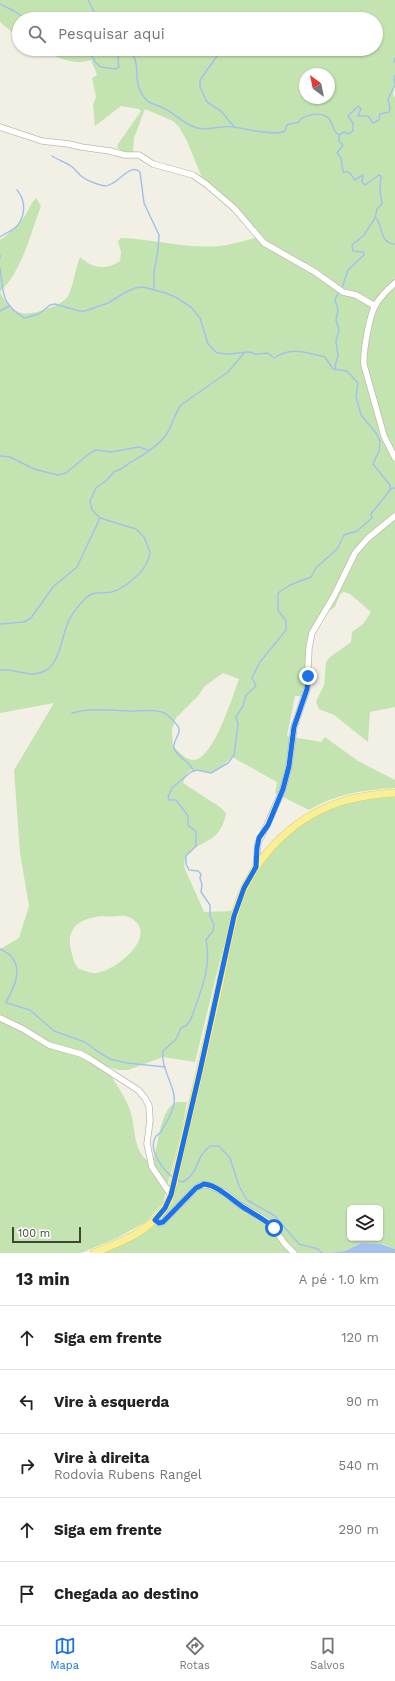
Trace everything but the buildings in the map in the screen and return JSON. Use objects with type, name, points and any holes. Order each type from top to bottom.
[{"type":"main road","points":[[94,1253],[144,1230],[165,1208],[171,1195],[202,1064],[234,916],[244,888],[256,867],[284,835],[309,816],[347,800],[395,793]]},
{"type":"street","points":[[0,127],[42,141],[69,144],[81,148],[110,151],[125,155],[139,155],[157,166],[193,175],[234,208],[262,241],[315,272],[341,290],[356,295],[375,306]]},
{"type":"street","points":[[395,283],[375,306],[364,350],[364,365],[384,436],[395,458]]},
{"type":"street","points":[[256,867],[258,843],[268,825],[283,789],[289,766],[294,727],[307,689],[309,648],[312,633],[334,596],[355,553],[368,538],[395,516]]},
{"type":"street","points":[[0,1018],[23,1029],[49,1045],[81,1054],[131,1085],[143,1096],[149,1106],[150,1120],[147,1144],[152,1167],[171,1195]]},
{"type":"street","points":[[155,1220],[159,1223],[163,1222],[196,1188],[202,1185],[208,1185],[224,1192],[240,1205],[268,1222],[294,1253]]},
{"type":"green space","points":[[0,0],[395,0],[395,80],[393,94],[395,98],[395,707],[370,712],[368,742],[334,715],[319,709],[316,702],[324,685],[326,662],[330,657],[351,642],[352,632],[363,624],[371,612],[350,594],[344,592],[340,594],[335,607],[324,614],[307,639],[303,696],[295,696],[287,736],[321,742],[325,737],[358,761],[395,780],[395,788],[350,794],[329,800],[309,810],[275,793],[277,782],[232,757],[217,770],[206,772],[192,770],[186,776],[183,783],[220,807],[226,813],[223,824],[217,834],[195,848],[186,857],[184,862],[185,869],[204,912],[232,911],[195,1062],[163,1057],[128,1070],[119,1070],[105,1066],[129,1107],[137,1145],[147,1160],[154,1157],[161,1126],[167,1110],[178,1102],[187,1102],[181,1133],[163,1203],[146,1222],[117,1238],[81,1253],[0,1253],[0,949],[19,938],[29,906],[20,853],[14,770],[54,703],[0,713],[0,292],[9,306],[20,313],[33,313],[54,306],[62,302],[68,296],[80,257],[89,264],[99,267],[115,264],[120,261],[121,252],[118,241],[121,238],[207,247],[259,238],[202,178],[187,141],[179,127],[173,121],[145,109],[134,138],[133,152],[125,152],[117,148],[118,144],[141,111],[139,109],[121,106],[95,126],[93,105],[96,97],[92,78],[97,75],[91,60],[77,62],[56,56],[383,56],[383,12],[12,12],[12,32],[0,22]],"holes":[[[223,673],[239,679],[221,726],[208,750],[200,757],[193,760],[190,760],[182,755],[173,746],[172,729],[176,718],[198,696],[205,686]],[[110,916],[128,917],[139,925],[141,933],[138,942],[124,959],[104,971],[94,973],[78,968],[74,962],[70,945],[72,931],[76,926],[87,919]]]},
{"type":"green space","points":[[36,198],[41,206],[25,251],[15,273],[0,292],[0,240],[20,223]]},
{"type":"green space","points":[[395,795],[395,1249],[383,1244],[360,1243],[345,1251],[329,1253],[101,1253],[162,1215],[242,902],[263,860],[298,825],[338,804]]},
{"type":"water","points":[[361,1243],[381,1244],[395,1249],[395,1253],[329,1253],[345,1251]]},
{"type":"waterway","points":[[88,0],[94,12]]},
{"type":"waterway","points":[[0,4],[16,12]]},
{"type":"waterway","points":[[92,56],[96,63],[101,67],[115,69],[119,67],[118,56]]},
{"type":"waterway","points":[[133,56],[136,62],[138,86],[145,98],[151,103],[167,110],[184,122],[197,128],[210,129],[231,127],[276,133],[285,131],[287,125],[298,122],[304,117],[320,114],[324,115],[330,120],[334,130],[339,135]]},
{"type":"waterway","points":[[217,56],[200,80],[200,87],[207,102],[221,111],[235,128]]},
{"type":"waterway","points":[[394,62],[395,58]]},
{"type":"waterway","points":[[395,75],[395,84]]},
{"type":"waterway","points":[[339,135],[344,132],[349,134],[353,131],[353,123],[348,116],[358,106],[361,109],[358,116],[368,116],[373,123],[379,120],[380,114],[389,112],[390,109],[388,99],[395,85]]},
{"type":"waterway","points":[[339,135],[339,141],[343,145],[337,153],[341,158],[343,172],[349,172],[355,180],[363,175],[362,182],[365,185],[379,175],[381,176],[380,190],[382,204],[377,209],[375,218],[364,235],[352,245],[353,251],[363,252],[364,255],[348,270],[342,288]]},
{"type":"waterway","points":[[52,156],[71,166],[85,179],[105,186],[110,185],[132,170],[140,172],[144,203],[159,235],[154,272],[154,289]]},
{"type":"waterway","points":[[0,237],[14,228],[22,218],[24,208],[22,199],[17,190]]},
{"type":"waterway","points":[[375,217],[380,224],[386,240],[395,244]]},
{"type":"waterway","points":[[0,268],[4,297],[11,307],[24,318],[39,314],[50,305],[55,304],[79,311],[85,311],[108,303],[135,288],[143,287],[166,293],[191,307],[200,318],[208,344],[217,353],[268,353],[274,358],[281,354],[293,351],[305,352],[325,357],[333,369],[347,371],[358,383],[356,397],[361,415],[376,433],[380,441],[379,451],[373,464],[390,485],[390,490],[371,514],[372,518],[357,531],[344,535],[337,549],[316,568],[311,577],[290,585],[278,593],[278,610],[286,621],[286,630],[260,662],[252,678],[256,686],[246,695],[243,706],[236,717],[238,724],[234,755],[228,763],[211,773],[197,770],[191,772],[172,788],[168,797],[169,800],[176,800],[188,816],[188,825],[196,832],[196,846],[186,856],[186,864],[189,870],[198,871],[201,874],[201,892],[210,905],[210,916],[214,925],[213,931],[206,940],[206,970],[191,1019],[187,1025],[181,1028],[176,1039],[163,1051],[164,1064],[173,1091],[174,1104],[171,1115],[161,1132],[155,1137],[153,1143],[158,1160],[173,1178]]},
{"type":"waterway","points":[[336,370],[335,366],[338,356],[336,341],[339,330],[336,320],[338,310],[335,300],[339,291]]},
{"type":"waterway","points":[[0,311],[9,306]]},
{"type":"waterway","points":[[0,670],[11,670],[34,674],[50,668],[57,657],[68,622],[83,601],[92,594],[109,593],[118,590],[130,582],[146,565],[150,552],[144,537],[136,529],[100,518],[92,510],[90,501],[96,488],[107,480],[114,472],[145,454],[162,440],[181,405],[228,372],[245,352]]},
{"type":"waterway","points":[[0,456],[10,457],[34,469],[58,475],[66,473],[90,453],[96,450],[111,452],[139,447],[148,450]]},
{"type":"waterway","points":[[390,489],[395,488]]},
{"type":"waterway","points":[[0,624],[24,622],[31,618],[53,587],[77,567],[100,518]]},
{"type":"waterway","points":[[72,713],[94,710],[152,710],[164,713],[179,728],[179,733],[174,745],[175,751],[192,767],[194,771]]},
{"type":"waterway","points":[[0,949],[13,959],[17,972],[14,987],[6,1002],[7,1003],[30,1010],[54,1031],[85,1042],[110,1059],[127,1063],[165,1067]]},
{"type":"waterway","points":[[177,1180],[183,1182],[192,1174],[205,1150],[210,1146],[219,1146],[230,1158],[239,1186],[247,1200],[275,1216],[299,1244],[318,1249],[322,1253]]},
{"type":"route","points":[[274,1228],[268,1222],[240,1205],[224,1192],[204,1184],[198,1186],[163,1222],[159,1223],[155,1220],[165,1208],[171,1195],[224,968],[234,916],[244,888],[256,867],[259,838],[268,825],[283,789],[289,766],[294,727],[307,689],[308,676]]}]
